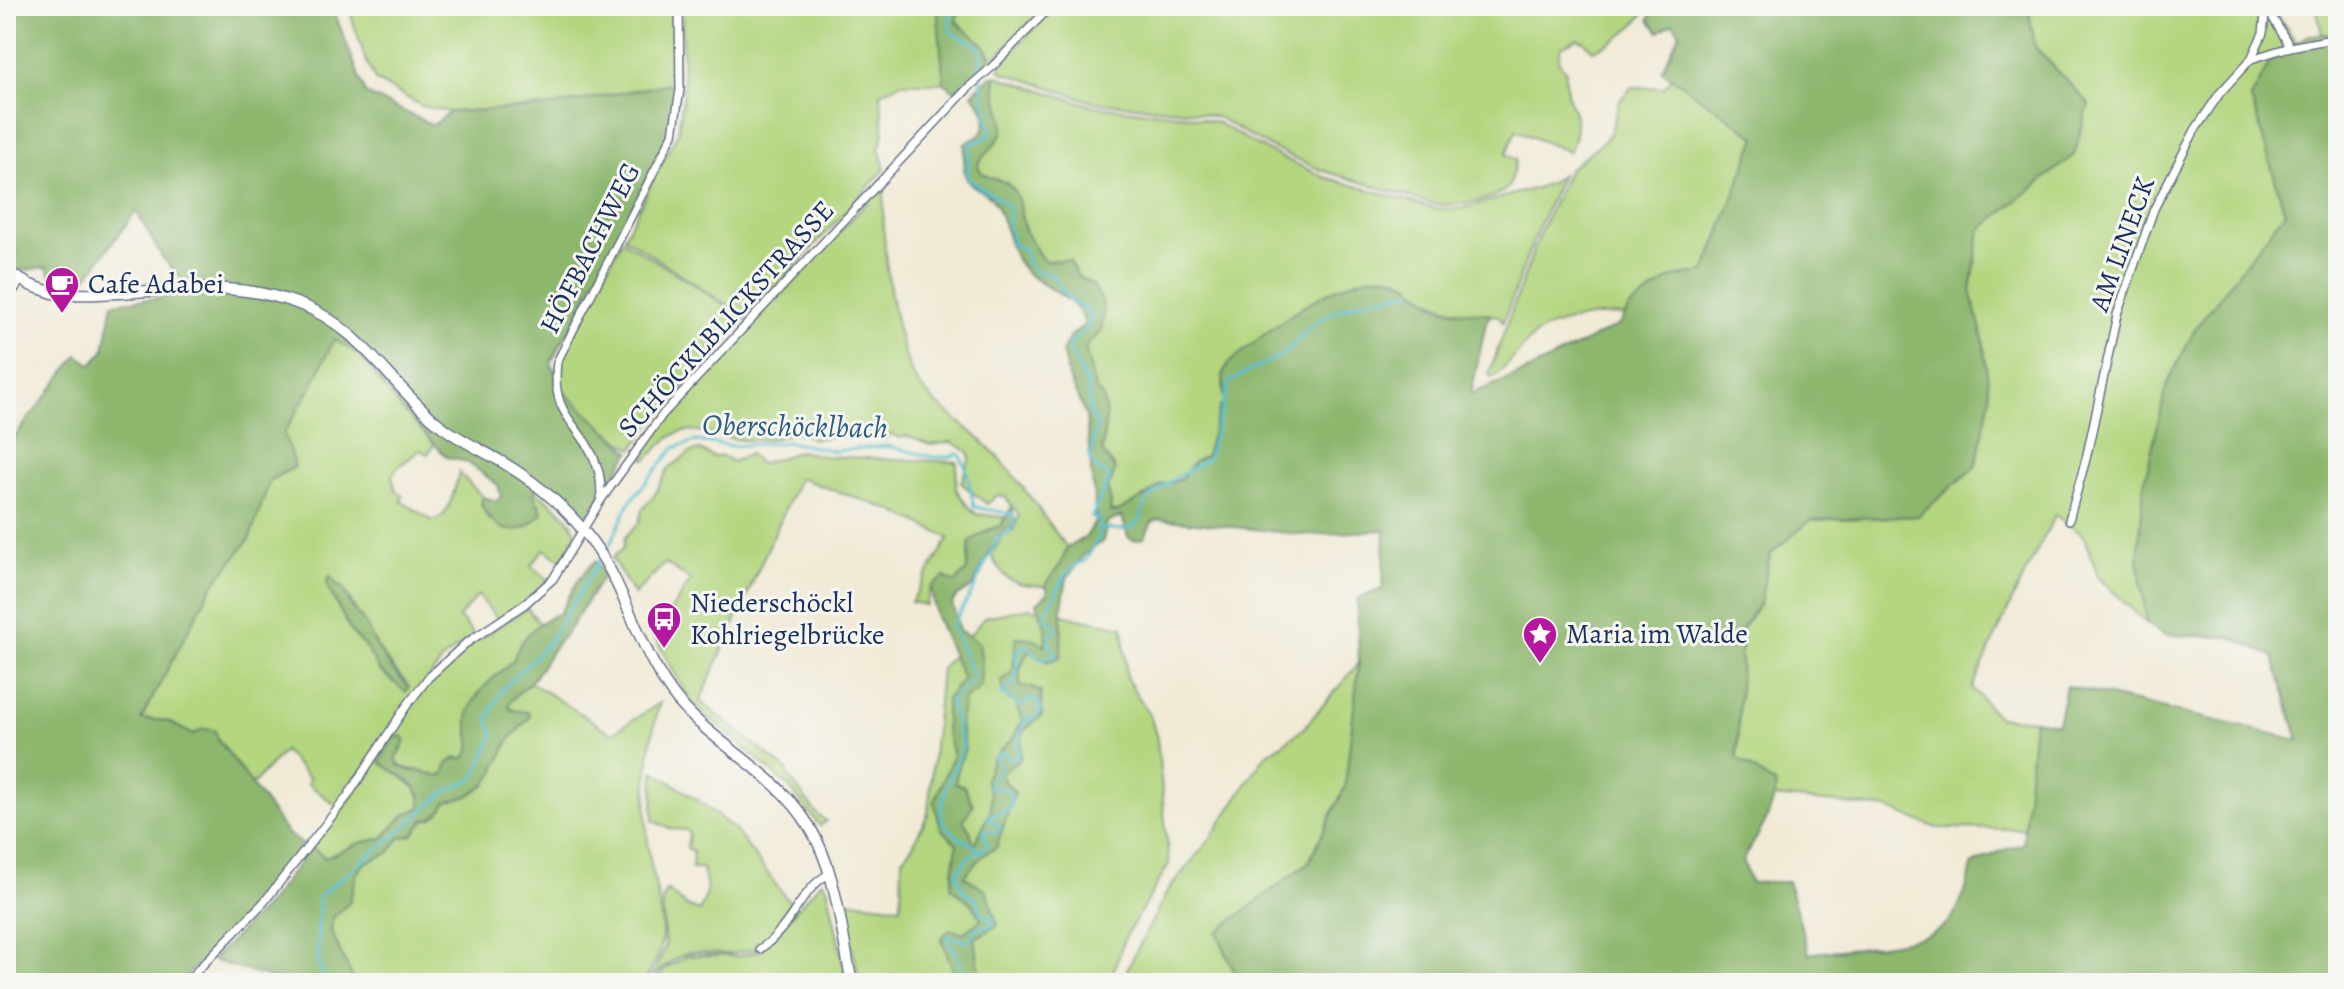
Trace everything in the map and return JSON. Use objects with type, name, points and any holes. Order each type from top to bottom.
[{"type":"main road","points":[[6,271],[41,290],[64,294],[230,287],[301,304],[358,341],[415,403],[442,427],[528,478],[557,501],[584,530],[610,569],[663,681],[698,721],[766,775],[789,798],[814,834],[829,874],[852,983]]},
{"type":"street","name":"HÖFBACHWEG","points":[[601,500],[597,464],[560,405],[555,388],[557,362],[673,134],[680,90],[679,6]]},
{"type":"street","name":"SCHÖCKLBLICKSTRASSE","points":[[185,983],[264,902],[347,797],[428,678],[465,644],[525,604],[546,586],[564,564],[601,500],[663,414],[968,88],[1051,6]]},
{"type":"street","points":[[2266,6],[2290,47]]},
{"type":"street","name":"AM LINECK","points":[[2069,520],[2086,459],[2117,315],[2154,209],[2195,130],[2220,93],[2251,59],[2263,33],[2266,6]]},
{"type":"street","points":[[2251,59],[2290,47],[2338,38]]},
{"type":"street","points":[[6,301],[21,280]]},
{"type":"street","points":[[760,949],[779,935],[816,882],[829,874]]},
{"type":"green space","points":[[6,6],[332,6],[366,94],[433,125],[450,112],[546,107],[677,82],[670,132],[551,362],[561,389],[630,452],[588,515],[542,482],[533,493],[542,512],[537,518],[520,529],[499,527],[481,504],[483,497],[497,501],[501,496],[498,485],[467,462],[447,457],[402,410],[360,356],[334,339],[314,382],[284,433],[295,467],[270,480],[250,538],[211,588],[141,719],[167,721],[193,735],[203,729],[215,730],[218,739],[287,833],[303,845],[249,914],[179,983],[6,983],[6,448],[78,355],[92,365],[104,351],[113,303],[195,294],[162,257],[136,211],[82,284],[54,282],[47,267],[19,271],[6,262]]},
{"type":"green space","points":[[348,6],[675,6],[677,82],[546,107],[450,112],[422,106],[375,80]]},
{"type":"green space","points":[[682,6],[937,6],[944,83],[901,83],[880,93],[884,134],[879,148],[885,169],[747,318],[624,237],[678,132],[683,96]]},
{"type":"green space","points":[[937,6],[960,6],[956,22],[983,44],[990,56],[991,63],[955,91],[944,83]]},
{"type":"green space","points":[[987,6],[1045,6],[991,63],[991,55],[956,18],[961,11]]},
{"type":"green space","points":[[1056,6],[1649,6],[1632,27],[1610,43],[1593,50],[1577,39],[1561,47],[1558,61],[1566,71],[1567,94],[1576,127],[1569,152],[1516,130],[1506,154],[1516,160],[1509,187],[1483,200],[1442,205],[1321,170],[1264,144],[1217,117],[1190,111],[1094,102],[1000,71],[1000,64]]},
{"type":"green space","points":[[1653,6],[2028,6],[2035,47],[2089,104],[2074,155],[1980,230],[1971,291],[1983,339],[1990,398],[1976,466],[1918,516],[1811,520],[1770,554],[1760,603],[1742,629],[1737,758],[1776,785],[1768,815],[1743,860],[1751,883],[1788,882],[1809,954],[1898,942],[1943,927],[1954,915],[1966,890],[1972,865],[2023,844],[2034,720],[2058,724],[2066,686],[2299,740],[2273,656],[2229,637],[2166,635],[2147,624],[2138,559],[2144,484],[2167,384],[2195,329],[2285,212],[2251,98],[2273,56],[2309,35],[2338,34],[2338,983],[1239,983],[1217,932],[1309,862],[1345,787],[1359,663],[1357,599],[1383,589],[1385,530],[1307,535],[1159,519],[1152,522],[1144,538],[1134,540],[1128,537],[1122,516],[1107,523],[1103,541],[1084,555],[1067,578],[1062,606],[1061,657],[1048,662],[1028,651],[1020,669],[1020,686],[1041,692],[1042,716],[1023,731],[1020,759],[1001,773],[1015,792],[996,848],[984,854],[964,876],[986,890],[998,925],[975,938],[981,983],[949,983],[953,970],[941,938],[950,930],[963,933],[981,920],[973,905],[951,887],[957,844],[941,829],[934,802],[953,756],[946,730],[946,699],[963,679],[935,614],[931,587],[945,577],[955,583],[967,570],[970,541],[1001,526],[1011,508],[1016,523],[1001,533],[973,586],[952,603],[959,630],[979,643],[982,665],[980,688],[964,699],[960,725],[965,749],[955,783],[964,786],[973,805],[963,820],[974,845],[991,810],[985,780],[993,758],[1014,737],[1022,720],[1015,703],[1004,696],[1001,681],[1013,671],[1016,637],[1030,638],[1045,645],[1046,629],[1037,603],[1048,593],[1046,583],[1061,564],[1067,548],[1086,537],[1096,520],[1086,416],[1070,381],[1062,352],[1070,337],[1085,324],[1076,307],[1019,264],[992,199],[970,183],[965,175],[965,144],[981,134],[986,122],[979,102],[972,94],[991,76],[996,76],[1002,133],[978,163],[979,169],[986,176],[1006,183],[1014,191],[1024,228],[1044,261],[1070,260],[1077,276],[1093,285],[1102,301],[1101,331],[1085,348],[1095,389],[1103,398],[1106,415],[1102,451],[1115,470],[1107,488],[1110,512],[1116,512],[1154,492],[1161,485],[1180,480],[1193,463],[1206,455],[1220,406],[1224,402],[1223,374],[1228,364],[1304,306],[1349,283],[1389,276],[1403,281],[1442,308],[1491,315],[1486,323],[1471,394],[1525,372],[1619,325],[1630,307],[1673,277],[1705,272],[1756,137],[1662,71],[1680,33],[1673,23],[1659,32],[1649,20]]},
{"type":"green space","points":[[2028,6],[2271,6],[2296,42],[2251,98],[2285,212],[2195,329],[2138,559],[2147,624],[2099,578],[2083,535],[2055,515],[1972,688],[1998,717],[2034,720],[2025,829],[1937,828],[1887,808],[1775,797],[1776,785],[1737,758],[1742,629],[1760,603],[1770,554],[1811,520],[1918,516],[1983,339],[1971,291],[1980,229],[2074,155],[2089,104],[2035,47]]},
{"type":"green space","points":[[2316,6],[2338,6],[2338,34],[2322,34]]},
{"type":"green space","points":[[996,76],[1093,106],[1189,116],[1216,122],[1324,177],[1436,209],[1460,209],[1536,188],[1562,174],[1534,238],[1503,323],[1499,316],[1460,311],[1439,304],[1406,282],[1303,306],[1228,364],[1223,374],[1224,402],[1206,455],[1193,463],[1180,480],[1161,485],[1125,509],[1110,513],[1107,488],[1113,478],[1114,466],[1102,452],[1106,415],[1103,398],[1095,389],[1085,348],[1093,285],[1077,276],[1064,260],[1044,261],[1023,224],[1014,193],[979,169],[978,164],[1002,133]]},
{"type":"green space","points":[[1672,77],[1756,137],[1705,272],[1673,277],[1630,307],[1625,316],[1577,319],[1541,331],[1492,378],[1489,374],[1540,233],[1569,169],[1605,140],[1611,131],[1620,100],[1632,87],[1664,88]]},
{"type":"green space","points":[[887,181],[884,199],[885,253],[895,315],[909,366],[925,391],[1000,460],[1067,548],[1047,586],[1013,581],[996,565],[991,555],[1002,537],[1014,529],[1019,515],[1005,497],[997,495],[987,504],[961,483],[970,458],[969,452],[952,442],[931,445],[892,434],[884,439],[849,434],[814,439],[796,432],[766,439],[742,440],[686,431],[671,437],[646,460],[640,455],[650,436]]},
{"type":"green space","points":[[622,240],[745,320],[650,424],[633,449],[575,405],[561,390],[556,378],[558,365]]},
{"type":"green space","points":[[334,338],[360,356],[402,410],[435,443],[428,454],[420,450],[398,467],[392,476],[396,491],[403,496],[401,501],[433,521],[448,508],[459,473],[483,497],[481,504],[488,519],[516,531],[532,523],[541,507],[532,495],[535,491],[565,515],[576,534],[561,561],[544,549],[531,566],[549,580],[498,620],[478,595],[459,617],[474,635],[443,659],[337,806],[307,783],[310,779],[284,751],[251,786],[222,744],[203,729],[193,735],[167,721],[141,719],[211,588],[250,538],[284,433],[314,382]],"holes":[[[330,576],[343,588],[379,649],[406,682],[396,684],[380,671],[364,645],[352,633],[328,588]]]},
{"type":"green space","points":[[700,450],[732,462],[749,454],[760,464],[800,451],[823,456],[957,462],[956,489],[967,505],[976,514],[1004,517],[1001,526],[970,541],[967,570],[955,583],[931,587],[926,605],[911,602],[949,538],[894,511],[799,478],[700,701],[788,771],[788,776],[826,821],[820,826],[788,786],[691,702],[654,636],[691,580],[665,563],[634,595],[612,558],[623,549],[625,537],[639,523],[642,510],[656,493],[668,469],[691,452]]},
{"type":"green space","points":[[595,561],[605,573],[566,634],[508,706],[511,710],[528,712],[530,717],[509,740],[486,784],[468,796],[446,802],[440,812],[424,820],[413,835],[400,838],[389,853],[366,862],[357,872],[349,903],[332,918],[331,932],[355,983],[321,983],[314,977],[312,983],[286,983],[212,960],[267,905],[311,847],[325,858],[360,843],[383,838],[404,815],[420,808],[419,793],[414,787],[380,762],[392,738],[403,736],[406,741],[396,757],[398,765],[411,771],[420,770],[439,777],[455,758],[464,759],[471,743],[468,719],[472,704],[488,683],[514,660],[520,645],[531,631],[559,614],[579,579]]},
{"type":"green space","points":[[330,576],[343,588],[375,644],[409,687],[406,692],[380,671],[364,645],[352,633],[328,588]]},
{"type":"green space","points":[[527,608],[540,624],[521,645],[514,660],[488,683],[472,704],[468,719],[471,743],[464,759],[455,758],[448,763],[445,773],[439,777],[401,767],[396,757],[403,747],[388,749],[380,762],[412,785],[420,797],[420,808],[404,815],[383,838],[360,843],[325,858],[311,847],[350,800],[408,710],[431,681],[468,647]]},
{"type":"green space","points":[[1029,608],[1123,627],[1127,679],[1150,715],[1157,739],[1169,864],[1125,938],[1109,983],[860,983],[842,900],[901,907],[902,859],[912,847],[928,814],[941,669],[985,617]]},
{"type":"green space","points":[[1359,663],[1345,787],[1309,862],[1217,932],[1239,983],[1120,983],[1168,890],[1208,842],[1265,756],[1302,730]]},
{"type":"green space","points":[[530,682],[612,733],[660,703],[649,755],[646,810],[662,937],[658,955],[644,983],[355,983],[331,932],[332,918],[349,903],[357,872],[366,862],[389,853],[400,838],[416,831],[424,820],[433,818],[446,802],[468,796],[492,776],[509,740],[528,712],[517,712],[508,706]]},
{"type":"green space","points":[[654,771],[735,830],[796,907],[792,915],[758,948],[730,954],[689,953],[653,975],[665,947],[662,901],[667,890],[686,906],[699,911],[706,890],[701,868],[692,868],[693,851],[687,848],[689,833],[653,821]]},
{"type":"green space","points":[[822,881],[827,886],[846,977],[807,981],[806,975],[777,978],[768,983],[651,983],[666,968],[688,956],[739,956],[761,950]]},
{"type":"waterway","points":[[950,6],[950,31],[972,42],[980,50],[981,80],[991,132],[986,138],[970,144],[967,176],[1009,207],[1012,245],[1025,249],[1032,268],[1051,274],[1070,299],[1087,310],[1092,319],[1088,328],[1068,346],[1088,387],[1090,413],[1097,423],[1090,459],[1096,468],[1110,477],[1092,518],[1098,518],[1099,537],[1085,561],[1077,564],[1065,577],[1043,619],[1056,625],[1055,632],[1049,635],[1056,656],[1041,660],[1026,646],[1018,649],[1016,678],[1001,695],[1010,697],[1018,707],[1030,699],[1038,702],[1041,710],[1032,721],[1026,718],[1024,721],[1016,757],[1011,758],[1004,752],[995,756],[1002,770],[991,778],[989,788],[1008,790],[1012,802],[1010,810],[989,816],[989,820],[996,822],[1000,829],[996,832],[987,830],[983,834],[988,845],[981,851]]},
{"type":"waterway","points":[[1102,528],[1122,530],[1134,526],[1144,505],[1155,492],[1208,458],[1229,383],[1283,354],[1326,316],[1349,306],[1411,292]]},
{"type":"waterway","name":"Oberschöcklbach","points":[[327,983],[318,961],[319,896],[445,792],[475,778],[494,734],[488,719],[501,691],[549,642],[612,541],[629,503],[674,448],[696,441],[732,446],[789,442],[835,451],[887,446],[933,457],[950,457],[959,453],[966,468],[974,507],[1012,514],[1015,523],[1009,532],[997,539],[952,626],[974,677],[950,702],[963,747],[947,784],[941,810],[942,822],[962,840],[981,851]]},
{"type":"waterway","points":[[967,983],[956,951],[948,943],[948,936],[968,942],[976,928],[992,926],[993,918],[982,914],[976,899],[965,893],[956,874],[969,856],[981,851]]},
{"type":"place","name":"Cafe Adabei","points":[[62,315]]},
{"type":"place","name":"Niederschöckl Kohlriegelbrücke","points":[[664,650]]},
{"type":"place","name":"Maria im Walde","points":[[1540,665]]}]
